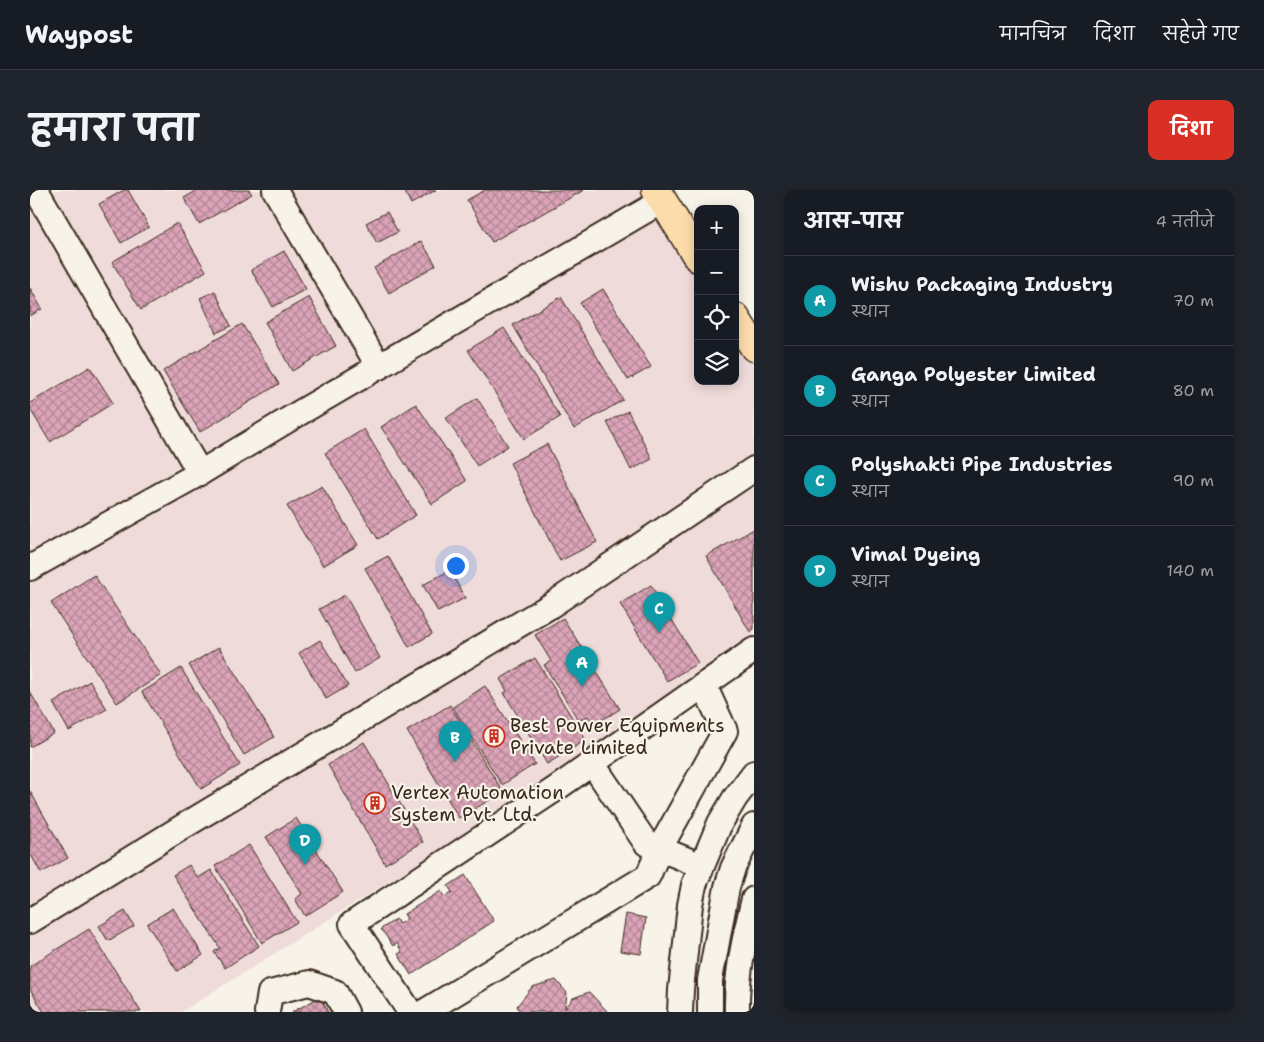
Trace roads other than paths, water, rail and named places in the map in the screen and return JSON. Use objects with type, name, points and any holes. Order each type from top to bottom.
[{"type":"main road","points":[[659,195],[694,252]]},
{"type":"main road","points":[[739,323],[754,347]]},
{"type":"street","points":[[36,190],[200,474]]},
{"type":"street","points":[[274,190],[378,366]]},
{"type":"street","points":[[30,568],[200,474],[659,195]]},
{"type":"street","points":[[30,921],[550,606],[754,469]]},
{"type":"street","points":[[410,1012],[352,924],[592,763],[754,650]]},
{"type":"street","points":[[424,1012],[648,876],[660,848],[726,731],[704,685]]},
{"type":"street","points":[[592,763],[646,842],[702,866]]},
{"type":"street","points":[[680,1012],[690,905],[694,885],[720,823],[735,798],[754,773]]},
{"type":"street","points":[[710,1012],[710,980],[727,887],[733,868],[754,826]]},
{"type":"street","points":[[737,1012],[738,977],[745,935],[754,899]]},
{"type":"street","points":[[267,1012],[270,993],[309,983],[335,992],[346,1012]]},
{"type":"place","name":"Polyshakti Pipe Industries","points":[[659,633]]},
{"type":"place","name":"Wishu Packaging Industry","points":[[582,687]]},
{"type":"place","name":"Best Power Equipments Private Limited","points":[[494,736]]},
{"type":"place","name":"Ganga Polyester Limited","points":[[455,762]]},
{"type":"place","name":"Vertex Automation System Pvt. Ltd.","points":[[375,803]]},
{"type":"place","name":"Vimal Dyeing","points":[[305,865]]}]
